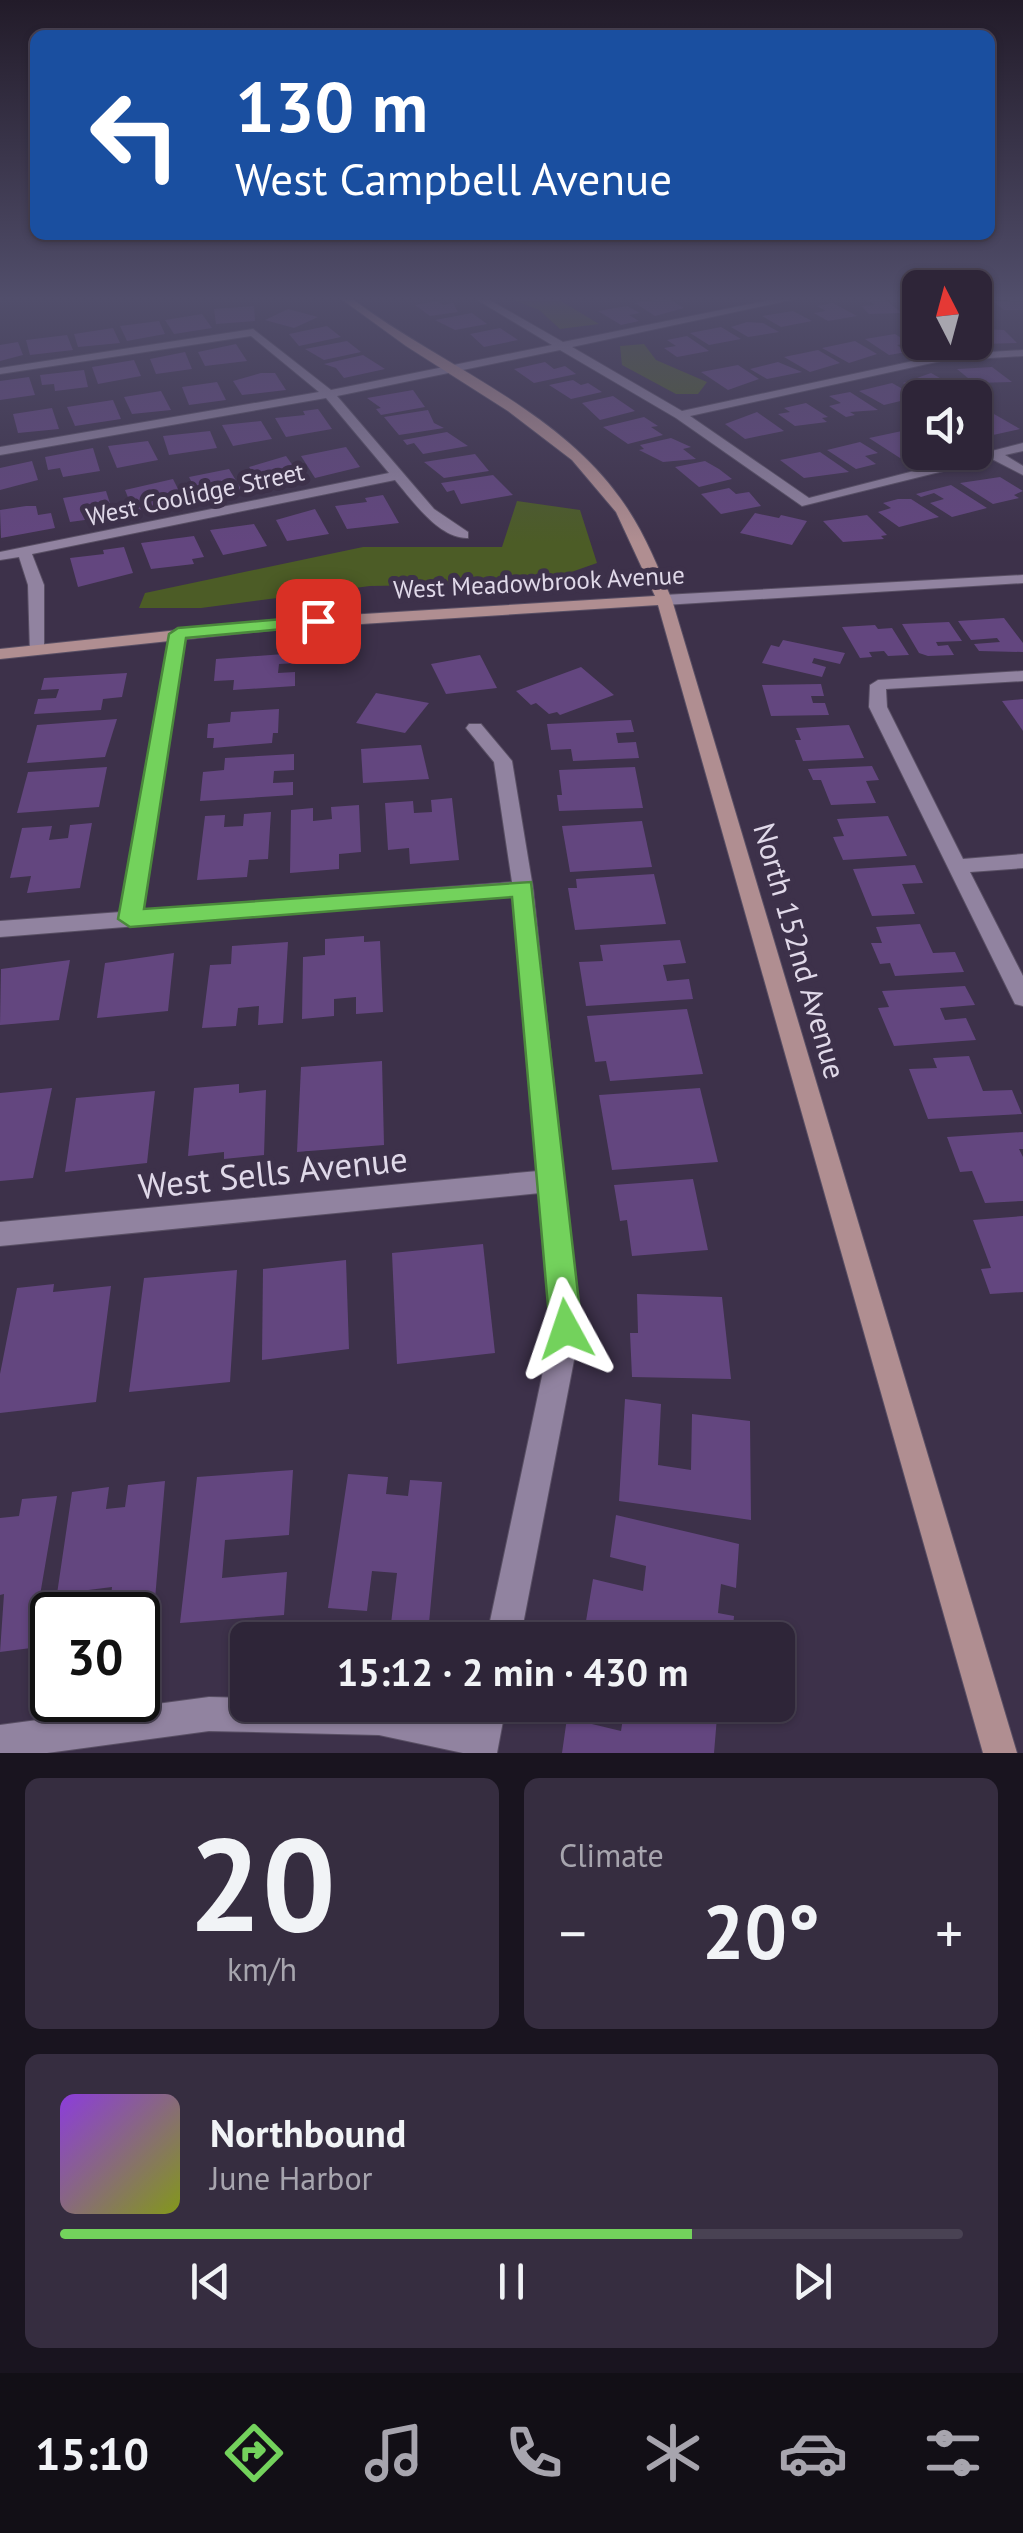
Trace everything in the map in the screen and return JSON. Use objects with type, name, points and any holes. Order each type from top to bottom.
[{"type":"street","points":[[312,380],[329,394],[429,512],[463,534]]},
{"type":"street","points":[[0,451],[329,394],[390,380]]},
{"type":"street","name":"North 152nd Avenue","points":[[465,380],[551,436],[605,487],[642,546],[664,600],[1000,1753]]},
{"type":"street","points":[[620,380],[680,415],[807,503],[1023,447]]},
{"type":"street","points":[[680,415],[841,380]]},
{"type":"street","points":[[995,455],[1023,471]]},
{"type":"street","name":"West Coolidge Street","points":[[0,556],[399,475]]},
{"type":"street","points":[[24,552],[36,585],[36,650]]},
{"type":"street","name":"West Meadowbrook Avenue","points":[[0,654],[389,616],[1023,579]]},
{"type":"street","points":[[130,919],[178,634]]},
{"type":"street","points":[[1023,676],[878,686],[878,708],[1023,998]]},
{"type":"street","points":[[476,728],[503,761],[523,888],[566,1329],[506,1622]]},
{"type":"street","points":[[957,866],[1023,861]]},
{"type":"street","points":[[0,928],[523,888]]},
{"type":"street","name":"West Sells Avenue","points":[[0,1234],[552,1181]]},
{"type":"street","points":[[0,1742],[209,1714],[379,1718],[484,1732]]},
{"type":"green space","points":[[650,380],[707,382],[698,394],[676,394]]},
{"type":"green space","points":[[517,501],[580,510],[597,563],[540,583],[370,586],[201,608],[139,608],[145,593],[363,547],[502,547]]},
{"type":"building","points":[[30,380],[35,395],[0,400],[0,381]]},
{"type":"building","points":[[41,380],[86,380],[88,387],[55,391],[54,384],[42,385]]},
{"type":"building","points":[[279,380],[286,390],[242,395],[233,381]]},
{"type":"building","points":[[573,380],[602,392],[571,399],[549,385]]},
{"type":"building","points":[[713,380],[757,380],[728,390]]},
{"type":"building","points":[[217,382],[226,400],[189,405],[182,387]]},
{"type":"building","points":[[892,383],[902,389],[902,401],[884,405],[859,391]]},
{"type":"building","points":[[413,390],[425,407],[381,415],[376,409],[381,408],[367,398]]},
{"type":"building","points":[[161,391],[171,410],[132,414],[124,397]]},
{"type":"building","points":[[850,392],[878,410],[850,412],[855,415],[846,417],[829,406],[841,403],[829,396]]},
{"type":"building","points":[[613,396],[635,411],[600,420],[582,403]]},
{"type":"building","points":[[113,400],[121,419],[75,426],[67,407]]},
{"type":"building","points":[[806,403],[828,417],[822,418],[827,422],[795,426],[778,414],[790,412],[784,408]]},
{"type":"building","points":[[52,408],[59,429],[18,433],[13,414]]},
{"type":"building","points":[[318,409],[332,429],[286,437],[275,418],[305,415],[303,411]]},
{"type":"building","points":[[428,410],[434,423],[444,428],[399,435],[384,417]]},
{"type":"building","points":[[757,412],[784,431],[745,439],[725,424]]},
{"type":"building","points":[[994,414],[1020,429],[992,435]]},
{"type":"building","points":[[644,417],[658,426],[651,427],[663,435],[628,444],[603,427]]},
{"type":"building","points":[[261,421],[272,439],[233,446],[222,425]]},
{"type":"building","points":[[210,431],[217,448],[169,455],[163,436]]},
{"type":"building","points":[[902,431],[902,458],[900,458],[869,438]]},
{"type":"building","points":[[447,432],[468,446],[423,454],[414,443],[407,445],[403,440]]},
{"type":"building","points":[[671,438],[691,447],[683,449],[696,459],[663,462],[639,450],[644,449],[640,445]]},
{"type":"building","points":[[148,441],[158,460],[117,468],[108,446]]},
{"type":"building","points":[[860,442],[878,453],[865,456],[876,464],[856,469],[827,450]]},
{"type":"building","points":[[346,447],[360,467],[315,478],[301,456]]},
{"type":"building","points":[[93,448],[100,471],[63,477],[60,468],[48,470],[45,457]]},
{"type":"building","points":[[820,452],[849,472],[804,478],[780,460]]},
{"type":"building","points":[[475,454],[489,471],[444,478],[424,462]]},
{"type":"building","points":[[286,456],[301,477],[263,488],[249,467]]},
{"type":"building","points":[[32,461],[38,480],[0,490],[0,468]]},
{"type":"building","points":[[705,461],[732,479],[699,487],[675,467]]},
{"type":"building","points":[[229,469],[241,489],[201,500],[189,477]]},
{"type":"building","points":[[493,475],[513,495],[461,504],[454,490],[447,492],[441,483]]},
{"type":"building","points":[[1000,477],[1023,491],[1014,495],[1019,498],[993,504],[960,483]]},
{"type":"building","points":[[173,479],[184,501],[134,512],[125,490]]},
{"type":"building","points":[[951,485],[987,508],[952,517],[930,503],[944,499],[934,493],[921,497],[916,494]]},
{"type":"building","points":[[729,488],[736,494],[749,492],[761,506],[721,514],[701,494]]},
{"type":"building","points":[[106,491],[114,516],[70,522],[63,498]]},
{"type":"building","points":[[383,495],[399,523],[347,529],[335,506],[367,502],[365,498]]},
{"type":"building","points":[[911,499],[939,517],[899,527],[878,512],[891,508],[883,503]]},
{"type":"building","points":[[36,506],[38,515],[51,513],[55,528],[1,538],[0,510]]},
{"type":"building","points":[[315,509],[329,534],[287,541],[276,520]]},
{"type":"building","points":[[755,513],[807,521],[792,545],[740,533]]},
{"type":"building","points":[[867,515],[887,535],[881,536],[884,539],[843,542],[823,521]]},
{"type":"building","points":[[254,524],[267,546],[223,555],[210,530]]},
{"type":"building","points":[[194,536],[204,557],[192,559],[194,564],[151,569],[141,543]]},
{"type":"building","points":[[124,547],[133,573],[78,587],[70,558]]},
{"type":"building","points":[[1004,618],[1023,643],[1023,652],[979,651],[974,644],[1000,642],[997,638],[971,640],[958,621]]},
{"type":"building","points":[[949,622],[962,641],[936,642],[938,646],[948,645],[954,655],[919,653],[902,624]]},
{"type":"building","points":[[875,625],[878,629],[892,628],[909,655],[888,656],[884,651],[869,652],[872,657],[860,658],[842,627]]},
{"type":"building","points":[[783,640],[845,653],[840,664],[814,658],[812,663],[826,667],[822,677],[762,663],[771,645],[779,647]]},
{"type":"building","points":[[297,653],[297,663],[279,664],[278,673],[295,672],[295,686],[233,690],[234,680],[214,681],[216,659]]},
{"type":"building","points":[[480,655],[497,688],[446,694],[431,664]]},
{"type":"building","points":[[581,667],[614,695],[560,715],[549,714],[536,703],[531,705],[516,691]]},
{"type":"building","points":[[127,673],[122,697],[103,699],[101,710],[34,714],[38,699],[56,698],[59,689],[41,690],[44,678]]},
{"type":"building","points":[[821,684],[824,696],[811,696],[813,703],[825,703],[829,715],[771,716],[762,685]]},
{"type":"building","points":[[376,693],[429,703],[405,733],[356,723]]},
{"type":"building","points":[[1023,699],[1023,731],[1002,701]]},
{"type":"building","points":[[279,709],[278,733],[273,733],[272,743],[213,748],[214,738],[207,738],[208,724],[230,722],[231,712]]},
{"type":"building","points":[[117,719],[105,757],[27,763],[37,725]]},
{"type":"building","points":[[631,720],[634,732],[616,733],[618,743],[636,742],[639,758],[573,761],[571,749],[551,750],[547,724]]},
{"type":"building","points":[[849,725],[864,758],[803,761],[795,740],[801,740],[796,728]]},
{"type":"building","points":[[421,745],[429,779],[363,783],[361,749]]},
{"type":"building","points":[[294,754],[294,770],[274,771],[273,783],[293,782],[293,795],[200,801],[203,772],[224,770],[225,758]]},
{"type":"building","points":[[872,766],[879,780],[866,781],[876,803],[831,805],[821,780],[813,780],[808,769]]},
{"type":"building","points":[[107,767],[99,807],[17,813],[28,772]]},
{"type":"building","points":[[635,767],[643,808],[559,811],[559,770]]},
{"type":"building","points":[[452,798],[459,860],[410,864],[409,848],[388,850],[385,803],[413,801],[414,813],[432,812],[431,800]]},
{"type":"building","points":[[359,805],[361,852],[339,854],[339,869],[290,873],[291,810],[313,808],[313,821],[332,819],[331,807]]},
{"type":"building","points":[[271,812],[268,859],[249,860],[247,877],[197,880],[205,816],[225,815],[224,827],[243,826],[244,814]]},
{"type":"building","points":[[888,816],[907,856],[843,860],[833,837],[844,836],[837,819]]},
{"type":"building","points":[[642,821],[652,867],[570,872],[562,826]]},
{"type":"building","points":[[92,823],[80,888],[27,893],[31,876],[10,878],[22,828],[52,826],[49,840],[68,838],[70,825]]},
{"type":"building","points":[[915,865],[923,883],[902,884],[915,914],[872,916],[853,869]]},
{"type":"building","points":[[654,874],[666,924],[575,930],[568,888],[577,888],[576,879]]},
{"type":"building","points":[[920,924],[933,953],[955,952],[964,972],[895,976],[890,963],[880,964],[871,943],[882,943],[876,927]]},
{"type":"building","points":[[364,936],[364,942],[380,941],[383,1012],[356,1014],[356,997],[334,999],[334,1016],[302,1019],[303,957],[325,955],[325,939]]},
{"type":"building","points":[[680,940],[686,963],[663,965],[667,981],[689,979],[693,999],[586,1006],[579,962],[603,961],[600,945]]},
{"type":"building","points":[[288,942],[283,1023],[258,1025],[259,1006],[238,1008],[236,1026],[202,1028],[210,965],[231,964],[232,946]]},
{"type":"building","points":[[174,953],[168,1011],[97,1018],[105,963]]},
{"type":"building","points":[[70,960],[59,1020],[0,1025],[1,969]]},
{"type":"building","points":[[965,986],[975,1005],[940,1008],[945,1020],[966,1018],[976,1040],[894,1046],[878,1008],[889,1007],[882,991]]},
{"type":"building","points":[[687,1009],[703,1074],[610,1081],[606,1061],[595,1062],[587,1016]]},
{"type":"building","points":[[969,1056],[983,1091],[1012,1090],[1022,1114],[928,1119],[909,1069],[937,1068],[933,1058]]},
{"type":"building","points":[[382,1061],[384,1145],[297,1152],[301,1067]]},
{"type":"building","points":[[239,1084],[239,1093],[266,1090],[264,1155],[224,1159],[224,1152],[188,1156],[194,1088]]},
{"type":"building","points":[[52,1088],[33,1178],[0,1181],[0,1093]]},
{"type":"building","points":[[700,1088],[718,1162],[612,1170],[599,1095]]},
{"type":"building","points":[[155,1091],[147,1163],[65,1172],[76,1098]]},
{"type":"building","points":[[1023,1132],[1023,1149],[1019,1149],[1023,1157],[1023,1201],[985,1203],[972,1171],[960,1172],[947,1137]]},
{"type":"building","points":[[693,1179],[708,1250],[632,1256],[627,1220],[620,1221],[614,1185]]},
{"type":"building","points":[[1023,1216],[1023,1292],[990,1294],[981,1269],[991,1268],[973,1220]]},
{"type":"building","points":[[483,1244],[495,1353],[397,1364],[392,1253]]},
{"type":"building","points":[[346,1260],[349,1349],[262,1360],[263,1269]]},
{"type":"building","points":[[237,1270],[230,1382],[129,1392],[144,1278]]},
{"type":"building","points":[[54,1284],[53,1292],[111,1286],[96,1402],[0,1413],[0,1374],[17,1288]]},
{"type":"building","points":[[637,1294],[722,1297],[731,1379],[632,1377],[630,1333],[638,1333]]},
{"type":"building","points":[[625,1399],[661,1404],[658,1465],[691,1470],[692,1414],[750,1421],[751,1520],[619,1501]]},
{"type":"building","points":[[293,1470],[289,1535],[225,1540],[222,1578],[287,1572],[284,1615],[180,1623],[197,1477]]},
{"type":"building","points":[[348,1474],[388,1477],[386,1494],[408,1496],[410,1480],[442,1482],[429,1622],[391,1622],[397,1573],[372,1571],[367,1611],[328,1608]]},
{"type":"building","points":[[165,1481],[156,1592],[111,1592],[112,1587],[57,1592],[72,1492],[109,1487],[106,1509],[125,1507],[128,1485]]},
{"type":"building","points":[[57,1496],[41,1592],[30,1592],[30,1648],[0,1652],[4,1594],[0,1595],[0,1518],[19,1516],[22,1499]]},
{"type":"building","points":[[616,1515],[739,1544],[736,1588],[721,1584],[718,1613],[734,1616],[734,1622],[586,1621],[593,1579],[643,1591],[646,1566],[610,1557]]},
{"type":"building","points":[[566,1722],[621,1731],[622,1722],[717,1722],[714,1753],[562,1753]]},
{"type":"route","points":[[318,621],[178,634],[130,919],[523,888],[566,1329]]}]
